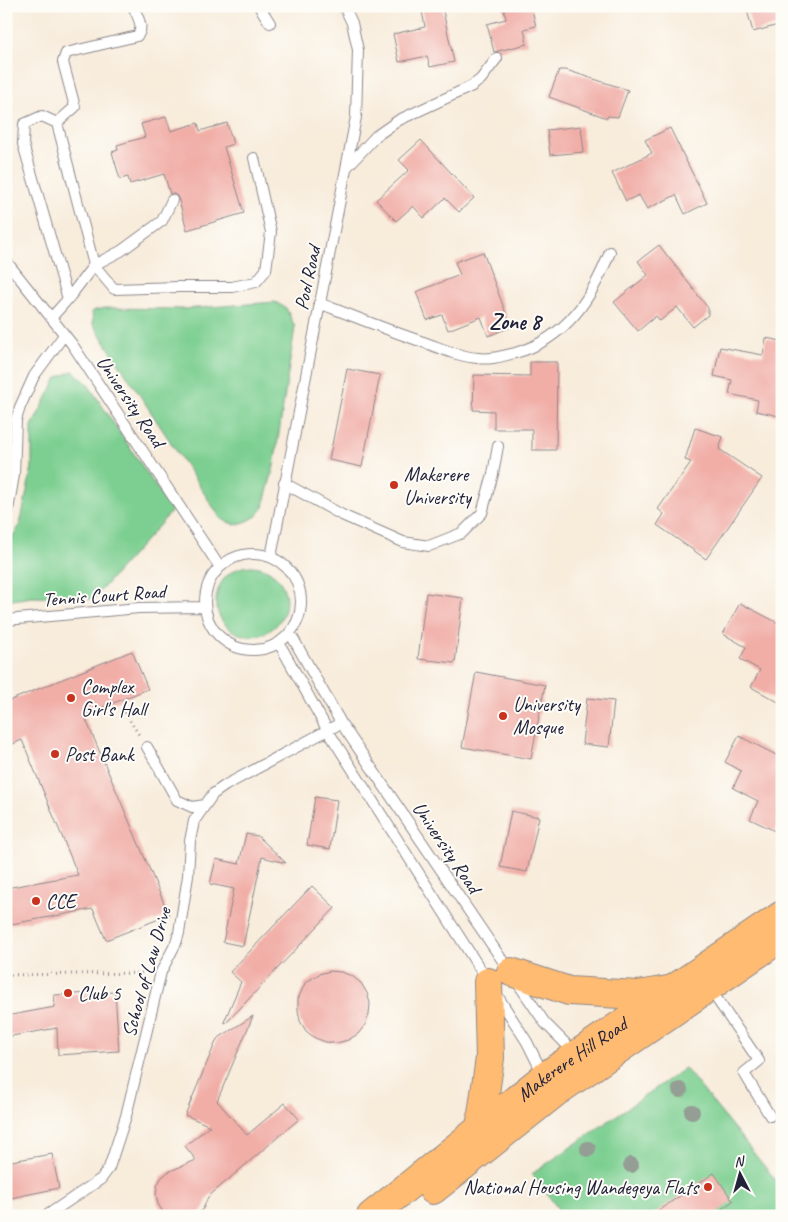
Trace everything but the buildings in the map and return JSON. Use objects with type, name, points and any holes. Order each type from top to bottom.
[{"type":"main road","name":"Makerere Hill Road","points":[[582,1063],[673,990],[782,915]]},
{"type":"main road","name":"Makerere Hill Road","points":[[371,1216],[480,1128],[582,1063],[710,988],[782,938]]},
{"type":"main road","points":[[480,1128],[500,977],[570,991],[638,995],[673,990]]},
{"type":"main road","name":"Makerere Hill Road","points":[[401,1216],[550,1085]]},
{"type":"lane","points":[[57,123],[75,107],[64,62],[66,53],[137,36],[141,26],[133,6]]},
{"type":"lane","points":[[260,6],[270,23]]},
{"type":"lane","name":"Pool Road","points":[[271,556],[356,117],[358,50],[352,23],[344,6]]},
{"type":"lane","points":[[346,168],[376,136],[399,120],[472,86],[481,79],[496,58]]},
{"type":"lane","points":[[57,123],[42,116],[24,124],[23,144],[68,299]]},
{"type":"lane","points":[[57,123],[94,265],[114,289],[232,287],[256,282],[266,270],[271,232],[254,158]]},
{"type":"lane","points":[[51,318],[94,265],[121,251],[162,221],[172,200]]},
{"type":"lane","points":[[319,303],[393,332],[463,356],[496,358],[530,349],[549,339],[567,324],[599,280],[610,252]]},
{"type":"lane","name":"University Road","points":[[6,261],[64,335],[219,566]]},
{"type":"lane","points":[[6,522],[14,475],[16,420],[20,407],[34,376],[64,335]]},
{"type":"lane","points":[[284,483],[342,515],[403,542],[429,546],[462,533],[482,513],[493,474],[498,446]]},
{"type":"lane","points":[[257,553],[271,556],[284,564],[294,576],[300,589],[302,605],[298,620],[290,633],[279,643],[266,649],[252,650],[238,648],[225,642],[215,633],[208,621],[204,607],[205,592],[210,578],[219,566],[231,558],[257,553]]},
{"type":"lane","name":"Tennis Court Road","points":[[6,620],[139,608],[204,607]]},
{"type":"lane","name":"University Road","points":[[290,633],[341,723],[500,977],[527,1042],[550,1085]]},
{"type":"lane","name":"University Road","points":[[279,643],[328,731],[500,977],[582,1063]]},
{"type":"lane","name":"School of Law Drive","points":[[46,1216],[101,1179],[109,1168],[126,1116],[162,972],[179,933],[194,821],[213,794],[341,723]]},
{"type":"lane","points":[[146,747],[177,800],[192,807],[204,806]]},
{"type":"lane","points":[[710,988],[759,1061],[744,1073],[770,1116]]},
{"type":"path","points":[[122,708],[146,747]]},
{"type":"path","points":[[6,975],[162,972]]},
{"type":"green space","points":[[275,302],[286,308],[295,327],[274,466],[263,507],[258,515],[248,521],[235,525],[221,519],[93,324],[92,311],[105,308],[184,309]]},
{"type":"green space","points":[[73,371],[87,383],[172,511],[93,599],[32,597],[6,601],[6,546],[20,525],[32,467],[32,426],[57,378]]},
{"type":"green space","points":[[251,566],[264,569],[276,576],[283,588],[286,601],[283,614],[276,626],[264,633],[251,636],[238,633],[226,626],[219,614],[216,601],[219,588],[226,576],[238,569]]},
{"type":"green space","points":[[685,1068],[782,1188],[782,1216],[551,1216],[559,1210],[532,1174]]},
{"type":"place","name":"Makerere University","points":[[394,485]]},
{"type":"place","name":"Complex Girl's Hall","points":[[71,698]]},
{"type":"place","name":"University Mosque","points":[[503,716]]},
{"type":"place","name":"Post Bank","points":[[55,754]]},
{"type":"place","name":"CCE","points":[[36,901]]},
{"type":"place","name":"Club 5","points":[[68,993]]},
{"type":"place","name":"National Housing Wandegeya Flats","points":[[708,1187]]},
{"type":"district","name":"Zone 8","points":[[515,321]]}]
